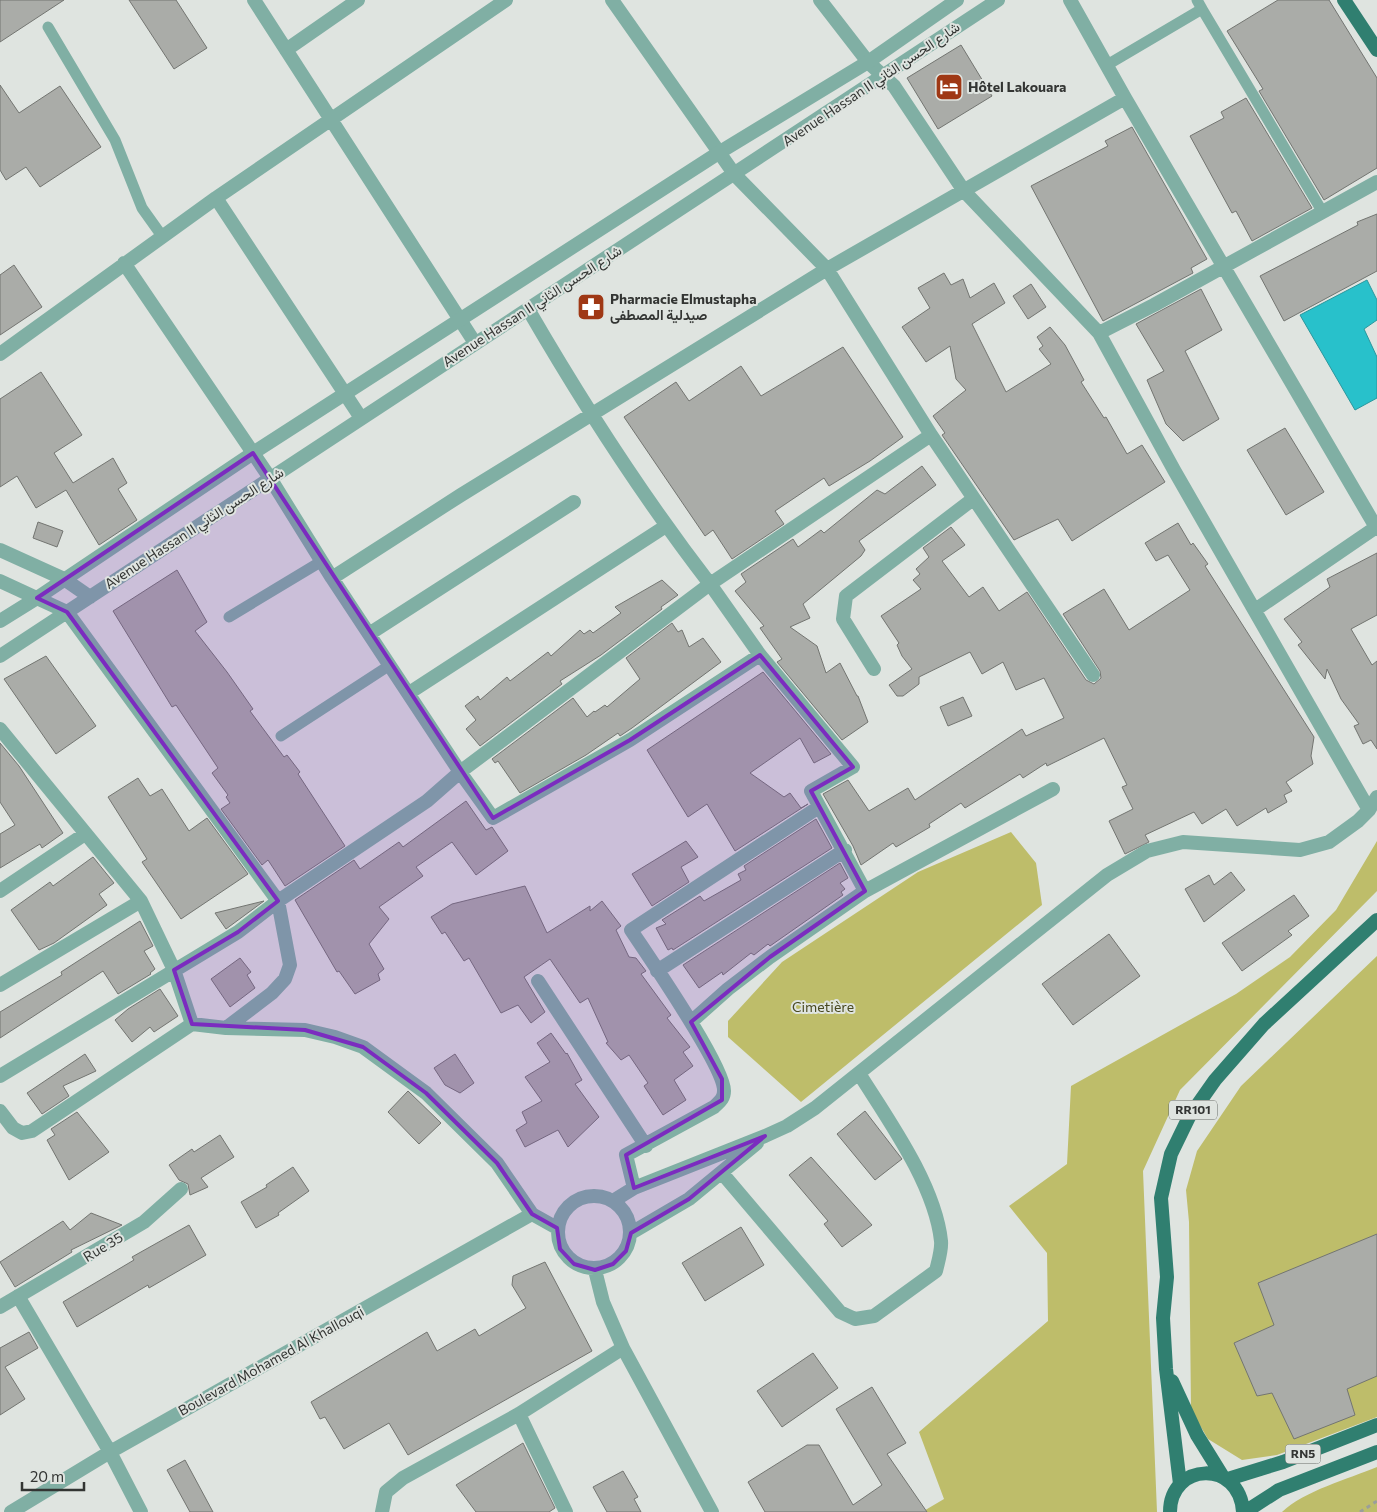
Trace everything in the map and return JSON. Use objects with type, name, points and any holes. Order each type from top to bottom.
[{"type":"main road","points":[[1344,0],[1377,50]]},
{"type":"main road","name":"RR101","points":[[1180,1484],[1166,1369],[1163,1318],[1167,1277],[1161,1198],[1171,1154],[1189,1117],[1215,1080],[1264,1024],[1377,920]]},
{"type":"main road","name":"RR101","points":[[1166,1369],[1197,1435],[1225,1478]]},
{"type":"main road","name":"RN5","points":[[1225,1478],[1283,1462],[1377,1425]]},
{"type":"main road","name":"RN5","points":[[1180,1484],[1190,1477],[1201,1473],[1212,1473],[1225,1478],[1237,1488],[1244,1512],[1279,1490],[1377,1452]]},
{"type":"main road","points":[[1170,1512],[1174,1493],[1180,1484]]},
{"type":"street","points":[[254,0],[475,343]]},
{"type":"street","points":[[286,50],[358,0]]},
{"type":"street","points":[[0,354],[124,262],[506,0]]},
{"type":"street","points":[[612,0],[735,174],[827,269],[973,499],[1093,675]]},
{"type":"street","points":[[820,0],[868,62],[894,86],[964,191],[1099,333],[1369,810]]},
{"type":"street","name":"Avenue Hassan II شارع الحسن الثاني","points":[[0,621],[253,453],[720,152],[868,62],[958,0]]},
{"type":"street","name":"Avenue Hassan II شارع الحسن الثاني","points":[[0,656],[998,0]]},
{"type":"street","points":[[1070,0],[1125,98],[1376,528],[1255,610]]},
{"type":"street","points":[[332,578],[461,495],[827,269],[1125,98]]},
{"type":"street","points":[[1099,333],[1224,267],[1377,182]]},
{"type":"street","points":[[216,198],[361,418]]},
{"type":"street","points":[[124,262],[270,478],[332,578],[408,694],[493,818],[630,740],[760,655]]},
{"type":"street","points":[[528,309],[592,414],[666,526],[760,655],[853,767],[811,791],[845,850],[865,891]]},
{"type":"street","points":[[0,1076],[238,932],[278,901],[427,801],[460,772],[710,584],[932,435]]},
{"type":"street","points":[[874,669],[843,619],[846,596],[973,499]]},
{"type":"street","points":[[369,634],[574,502]]},
{"type":"street","points":[[408,694],[666,526]]},
{"type":"street","points":[[0,550],[64,579],[90,597]]},
{"type":"street","points":[[0,581],[67,612],[278,901],[290,965],[285,980],[272,993],[226,1028]]},
{"type":"street","points":[[0,729],[141,901],[174,970],[192,1024]]},
{"type":"street","points":[[691,1022],[728,989],[770,957],[865,891],[1053,790]]},
{"type":"street","points":[[613,1201],[634,1188],[787,1126],[815,1108],[860,1075],[1107,875],[1147,851],[1183,842],[1300,850],[1330,842],[1369,810],[1377,797]]},
{"type":"street","points":[[634,1188],[626,1155],[646,1146],[714,1107],[722,1100],[724,1091],[722,1079],[691,1022],[631,930],[819,807]]},
{"type":"street","points":[[0,891],[85,834]]},
{"type":"street","points":[[657,971],[845,850]]},
{"type":"street","points":[[0,985],[141,901]]},
{"type":"street","points":[[538,981],[646,1146]]},
{"type":"street","points":[[0,1112],[13,1128],[22,1133],[32,1131],[192,1024],[226,1028],[305,1030],[363,1047],[426,1093],[497,1163],[532,1214],[557,1228]]},
{"type":"street","points":[[722,1173],[840,1312],[855,1319],[874,1316],[936,1271],[941,1242],[936,1218],[915,1164],[860,1075]]},
{"type":"street","points":[[631,1233],[689,1199],[765,1136]]},
{"type":"street","name":"Rue 35","points":[[0,1307],[103,1248],[144,1222],[180,1189]]},
{"type":"street","points":[[600,1196],[613,1201],[626,1214],[631,1233],[626,1251],[613,1264],[595,1270],[574,1264],[560,1249],[557,1228],[562,1214],[572,1203],[585,1197],[600,1196]]},
{"type":"street","name":"Boulevard Mohamed Al Khallouqi","points":[[11,1512],[110,1452],[532,1214]]},
{"type":"street","points":[[595,1270],[603,1302],[623,1348],[712,1512]]},
{"type":"street","points":[[18,1296],[110,1452],[141,1512]]},
{"type":"street","points":[[382,1512],[386,1492],[403,1478],[519,1414],[623,1348]]},
{"type":"street","points":[[519,1414],[564,1511]]},
{"type":"lane","points":[[1107,65],[1200,5],[1322,211]]},
{"type":"lane","points":[[48,27],[114,140],[142,208],[162,236]]},
{"type":"lane","points":[[229,617],[322,561]]},
{"type":"lane","points":[[281,736],[390,665]]},
{"type":"path","points":[[1360,1512],[1377,1502]]},
{"type":"highlighted area","points":[[253,453],[493,818],[630,740],[760,655],[853,767],[811,791],[865,891],[770,957],[691,1022],[722,1079],[722,1100],[626,1155],[634,1188],[765,1136],[689,1199],[631,1233],[626,1251],[613,1264],[595,1270],[574,1264],[560,1249],[557,1228],[532,1214],[497,1163],[426,1093],[363,1047],[305,1030],[192,1024],[174,970],[238,932],[278,901],[67,612],[37,598]]},
{"type":"green space","name":"Cimetière","points":[[1011,832],[1036,863],[1042,905],[801,1102],[728,1037],[728,1021],[782,962],[918,872]]},
{"type":"green space","points":[[1377,841],[1377,891],[1180,1090],[1143,1171],[1157,1512],[922,1512],[944,1499],[919,1432],[1048,1321],[1047,1253],[1009,1206],[1067,1164],[1071,1086],[1236,994],[1290,957],[1336,910]]},
{"type":"green space","points":[[1377,956],[1377,1417],[1277,1455],[1242,1460],[1208,1439],[1191,1410],[1189,1222],[1186,1190],[1197,1151],[1241,1086]]},
{"type":"green space","points":[[1377,1467],[1377,1512],[1282,1512],[1314,1492]]},
{"type":"water","points":[[1367,280],[1377,300],[1377,320],[1364,329],[1377,357],[1377,398],[1355,410],[1300,315]]},
{"type":"building","points":[[0,0],[64,0],[0,42]]},
{"type":"building","points":[[129,0],[176,0],[207,48],[174,69]]},
{"type":"building","points":[[1278,0],[1329,0],[1377,78],[1377,168],[1324,200],[1259,91],[1263,89],[1227,31]]},
{"type":"building","name":"Hôtel Lakouara","points":[[961,45],[992,96],[938,129],[907,78]]},
{"type":"building","points":[[0,85],[19,113],[60,86],[101,147],[40,187],[26,167],[6,180],[0,170]]},
{"type":"building","points":[[1246,98],[1312,208],[1252,241],[1236,211],[1232,213],[1190,136],[1224,118],[1221,112]]},
{"type":"building","points":[[1132,127],[1207,259],[1191,268],[1193,273],[1103,321],[1031,186],[1108,146],[1105,141]]},
{"type":"building","points":[[1377,214],[1377,271],[1284,321],[1260,276],[1358,225],[1357,222]]},
{"type":"building","points":[[14,265],[42,307],[0,335],[0,275]]},
{"type":"building","points":[[944,273],[951,285],[963,279],[970,298],[994,283],[1005,303],[972,324],[1006,392],[1051,364],[1039,349],[1043,346],[1037,337],[1050,327],[1065,345],[1084,380],[1081,382],[1104,418],[1106,417],[1127,454],[1142,445],[1165,482],[1072,541],[1058,519],[1014,540],[942,435],[945,433],[933,416],[966,390],[956,379],[950,346],[926,362],[902,327],[930,308],[918,288]]},
{"type":"building","points":[[1031,284],[1046,307],[1028,319],[1013,296]]},
{"type":"building","points":[[1201,289],[1222,330],[1185,351],[1219,419],[1183,441],[1166,424],[1147,380],[1164,371],[1136,324]]},
{"type":"building","points":[[843,347],[903,437],[870,461],[829,486],[824,478],[775,511],[784,524],[732,559],[713,530],[705,536],[624,417],[676,382],[689,401],[741,366],[761,396]]},
{"type":"building","points":[[41,372],[82,435],[54,453],[73,483],[113,458],[127,483],[118,489],[137,520],[99,545],[66,490],[36,508],[17,476],[0,487],[0,399]]},
{"type":"building","points":[[1285,428],[1324,492],[1286,515],[1247,450]]},
{"type":"building","points":[[922,466],[936,485],[859,541],[865,550],[861,556],[803,604],[810,618],[790,627],[817,646],[826,673],[840,663],[858,696],[868,722],[842,740],[777,662],[782,659],[760,628],[764,626],[735,591],[746,582],[741,574],[793,539],[798,547],[821,530],[824,533],[877,490],[885,494]]},
{"type":"building","points":[[38,522],[63,531],[57,547],[33,538]]},
{"type":"building","points":[[1178,523],[1191,545],[1193,543],[1208,564],[1205,566],[1314,737],[1311,756],[1313,764],[1286,782],[1292,791],[1284,795],[1287,802],[1268,813],[1266,808],[1237,826],[1226,809],[1202,824],[1194,812],[1145,835],[1149,842],[1125,854],[1109,821],[1133,809],[1122,787],[1127,785],[1104,738],[1047,766],[1046,763],[1023,778],[1020,774],[965,808],[961,803],[929,824],[930,827],[896,847],[893,843],[861,865],[853,846],[823,794],[848,780],[869,811],[908,788],[915,800],[1022,729],[1026,736],[1064,718],[1044,678],[1016,690],[1003,662],[982,674],[970,652],[919,677],[919,684],[903,696],[897,696],[889,685],[912,669],[902,656],[897,645],[899,643],[881,616],[921,589],[913,580],[920,574],[916,569],[929,557],[923,548],[951,527],[965,545],[942,561],[969,597],[983,587],[999,611],[1027,592],[1086,680],[1094,684],[1101,678],[1100,671],[1063,614],[1104,589],[1129,630],[1190,590],[1168,555],[1156,561],[1145,543]]},
{"type":"building","points":[[1377,553],[1377,615],[1351,629],[1372,665],[1377,661],[1377,749],[1371,740],[1363,744],[1354,726],[1359,724],[1341,699],[1327,669],[1325,679],[1298,645],[1302,642],[1284,619],[1330,587],[1327,579]]},
{"type":"building","points":[[177,570],[207,622],[195,631],[227,672],[253,709],[250,711],[284,757],[287,755],[300,772],[298,774],[345,846],[285,886],[268,860],[262,865],[221,809],[230,803],[226,797],[228,795],[212,773],[218,768],[176,705],[172,707],[113,611]]},
{"type":"building","points":[[662,580],[678,595],[601,655],[560,681],[562,684],[480,746],[466,729],[476,720],[465,706],[478,696],[480,700],[507,677],[510,681],[548,652],[551,656],[580,630],[584,634],[590,630],[593,633],[621,613],[615,607]]},
{"type":"building","points":[[672,623],[678,632],[682,630],[689,647],[703,638],[721,662],[620,736],[618,733],[586,755],[520,793],[498,761],[495,763],[492,759],[573,698],[587,717],[605,705],[607,707],[640,679],[626,658]]},
{"type":"building","points":[[46,656],[96,726],[56,754],[4,679]]},
{"type":"building","points":[[763,672],[831,754],[814,763],[800,738],[750,773],[784,797],[790,793],[801,808],[808,804],[735,851],[707,804],[688,817],[647,750]]},
{"type":"building","points":[[963,697],[972,716],[948,726],[940,707]]},
{"type":"building","points":[[0,743],[19,766],[63,833],[42,848],[40,844],[0,868],[0,834],[15,825],[0,802]]},
{"type":"building","points":[[138,778],[150,796],[162,789],[189,831],[207,818],[248,874],[181,919],[142,862],[147,859],[108,797]]},
{"type":"building","points":[[466,801],[486,830],[492,827],[508,851],[476,875],[452,842],[416,867],[423,876],[379,907],[389,919],[369,944],[384,969],[378,974],[380,980],[355,994],[339,971],[337,972],[295,900],[354,860],[360,869],[399,842],[403,847]]},
{"type":"building","points":[[816,819],[832,848],[673,950],[672,948],[668,950],[656,928],[666,924],[662,920],[700,896],[704,901],[741,880],[738,874],[746,870],[744,866]]},
{"type":"building","points":[[686,841],[698,857],[681,867],[689,882],[652,906],[632,874]]},
{"type":"building","points":[[93,857],[114,883],[99,894],[107,905],[54,943],[39,950],[11,910],[50,882],[53,886]]},
{"type":"building","points":[[840,863],[848,878],[840,883],[845,889],[841,892],[843,895],[770,946],[768,944],[754,955],[751,953],[723,975],[722,972],[699,988],[683,965]]},
{"type":"building","points":[[1231,872],[1245,890],[1204,922],[1185,889],[1209,875],[1214,885]]},
{"type":"building","points":[[525,886],[547,933],[590,906],[590,911],[602,901],[621,926],[616,930],[629,957],[636,958],[646,971],[641,974],[671,1015],[667,1018],[690,1047],[683,1052],[693,1066],[674,1080],[686,1100],[663,1115],[644,1086],[648,1083],[629,1055],[621,1060],[606,1043],[608,1042],[588,998],[580,1003],[550,959],[524,977],[545,1012],[531,1023],[518,1005],[501,1013],[469,958],[464,961],[445,932],[442,934],[431,917],[452,904]]},
{"type":"building","points":[[1294,895],[1309,916],[1288,931],[1292,935],[1242,971],[1222,943]]},
{"type":"building","points":[[264,901],[226,929],[215,913]]},
{"type":"building","points":[[140,921],[153,946],[144,951],[155,969],[151,974],[118,994],[103,971],[0,1038],[0,1012],[62,975],[61,972]]},
{"type":"building","points":[[1109,934],[1140,976],[1073,1025],[1042,984]]},
{"type":"building","points":[[240,958],[251,972],[247,975],[255,988],[230,1007],[211,979]]},
{"type":"building","points":[[160,989],[178,1016],[154,1032],[150,1027],[132,1042],[115,1020],[128,1009]]},
{"type":"building","points":[[551,1033],[567,1053],[582,1080],[575,1084],[599,1117],[568,1147],[558,1130],[525,1147],[516,1130],[527,1123],[522,1112],[542,1101],[525,1077],[550,1062],[537,1043]]},
{"type":"building","points":[[85,1054],[96,1071],[63,1086],[69,1096],[42,1114],[27,1093]]},
{"type":"building","points":[[455,1054],[474,1083],[460,1093],[445,1085],[434,1068]]},
{"type":"building","points":[[408,1091],[441,1123],[419,1144],[388,1112]]},
{"type":"building","points":[[865,1111],[902,1159],[875,1180],[837,1134]]},
{"type":"building","points":[[77,1112],[109,1152],[69,1180],[47,1140],[55,1135],[51,1129]]},
{"type":"building","points":[[220,1135],[234,1157],[201,1178],[208,1187],[190,1195],[188,1184],[179,1180],[169,1165],[192,1149],[194,1152]]},
{"type":"building","points":[[811,1157],[872,1225],[842,1247],[824,1224],[828,1221],[789,1175]]},
{"type":"building","points":[[293,1167],[309,1191],[278,1213],[279,1215],[256,1228],[241,1202],[267,1187],[266,1185]]},
{"type":"building","points":[[91,1213],[122,1225],[71,1250],[72,1252],[15,1287],[0,1262],[63,1221],[70,1230]]},
{"type":"building","points":[[189,1225],[206,1255],[149,1288],[148,1285],[77,1327],[63,1302],[134,1260],[132,1257]]},
{"type":"building","points":[[741,1227],[764,1265],[705,1301],[682,1263]]},
{"type":"building","points":[[1377,1234],[1377,1376],[1347,1389],[1355,1415],[1294,1439],[1272,1393],[1257,1396],[1234,1343],[1274,1325],[1258,1283]]},
{"type":"building","points":[[545,1262],[592,1351],[408,1455],[389,1423],[344,1449],[325,1417],[320,1419],[311,1402],[427,1332],[437,1351],[475,1329],[479,1336],[526,1308],[512,1285],[513,1276]]},
{"type":"building","points":[[29,1332],[38,1348],[5,1367],[25,1399],[0,1415],[0,1348]]},
{"type":"building","points":[[813,1353],[838,1388],[782,1427],[757,1391]]},
{"type":"building","points":[[872,1387],[906,1443],[887,1454],[927,1512],[765,1512],[748,1482],[807,1445],[819,1445],[853,1505],[882,1485],[836,1409]]},
{"type":"building","points":[[523,1443],[555,1508],[549,1512],[476,1512],[456,1485]]},
{"type":"building","points":[[185,1460],[213,1512],[190,1512],[167,1470]]},
{"type":"building","points":[[623,1471],[638,1497],[634,1499],[641,1512],[607,1512],[593,1487]]},
{"type":"place","name":"Hôtel Lakouara","points":[[949,87]]},
{"type":"place","name":"Pharmacie Elmustapha صيدلية المصطفى","points":[[591,307]]}]
